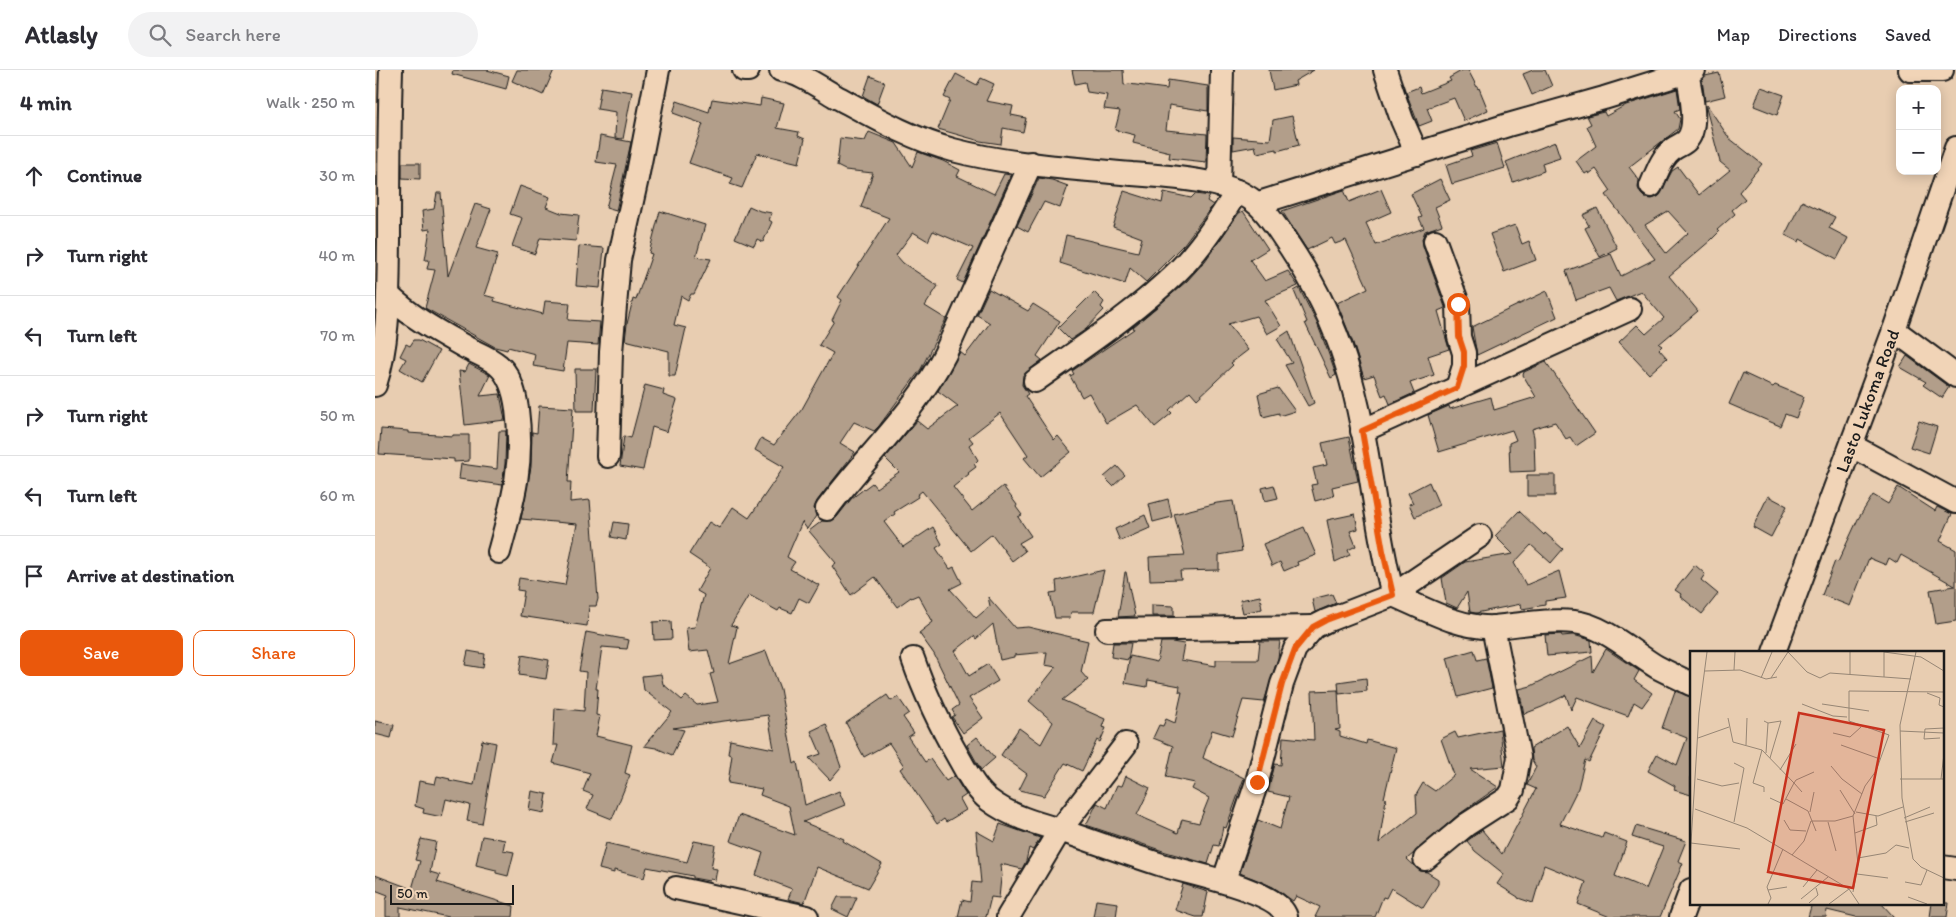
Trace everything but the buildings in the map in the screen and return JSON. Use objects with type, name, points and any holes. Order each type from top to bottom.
[{"type":"street","points":[[375,385],[381,366],[388,295],[388,146],[391,70]]},
{"type":"street","points":[[608,456],[611,352],[619,260],[658,70]]},
{"type":"street","points":[[781,70],[801,77],[880,121],[951,150],[1031,163],[1171,178],[1228,188],[1259,203],[1273,220],[1318,294],[1347,365],[1362,431],[1383,551],[1393,595]]},
{"type":"street","points":[[1035,381],[1140,304],[1178,270],[1221,218],[1228,188],[1222,70]]},
{"type":"street","points":[[1385,70],[1402,120],[1417,154]]},
{"type":"street","points":[[1910,70],[1942,70]]},
{"type":"street","points":[[1259,203],[1509,125],[1604,98],[1656,75],[1690,71],[1693,126],[1687,140],[1672,149],[1663,159],[1651,186]]},
{"type":"street","name":"Lasto Lukoma Road","points":[[1774,651],[1894,330],[1956,148]]},
{"type":"street","points":[[827,509],[899,423],[932,380],[1031,163]]},
{"type":"street","points":[[1435,241],[1458,304],[1459,337],[1464,352],[1464,366],[1457,388]]},
{"type":"street","points":[[388,295],[403,309],[431,328],[498,365],[509,380],[515,397],[519,430],[519,462],[514,497],[499,552]]},
{"type":"street","points":[[1362,431],[1630,309]]},
{"type":"street","points":[[1894,330],[1956,376]]},
{"type":"street","points":[[1852,446],[1956,502]]},
{"type":"street","points":[[1223,880],[1257,782],[1282,684],[1295,649],[1313,627],[1326,620],[1393,595],[1479,536]]},
{"type":"street","points":[[1393,595],[1451,620],[1468,625],[1493,627],[1515,623],[1574,622],[1593,626],[1658,667],[1690,683]]},
{"type":"street","points":[[1107,630],[1313,627]]},
{"type":"street","points":[[1425,859],[1466,825],[1508,798],[1513,790],[1519,757],[1493,627]]},
{"type":"street","points":[[913,659],[924,690],[943,731],[977,788],[989,800],[1021,818],[1164,866],[1223,880],[1277,903],[1285,912],[1286,917]]},
{"type":"street","points":[[1008,917],[1060,830],[1126,744]]},
{"type":"street","points":[[1943,867],[1956,869]]},
{"type":"street","points":[[676,888],[807,917]]},
{"type":"street","points":[[1681,917],[1690,893]]},
{"type":"route","points":[[1257,782],[1282,684],[1295,649],[1313,627],[1326,620],[1393,595],[1383,551],[1362,431],[1457,388],[1464,366],[1464,352],[1458,328],[1458,304]]}]
